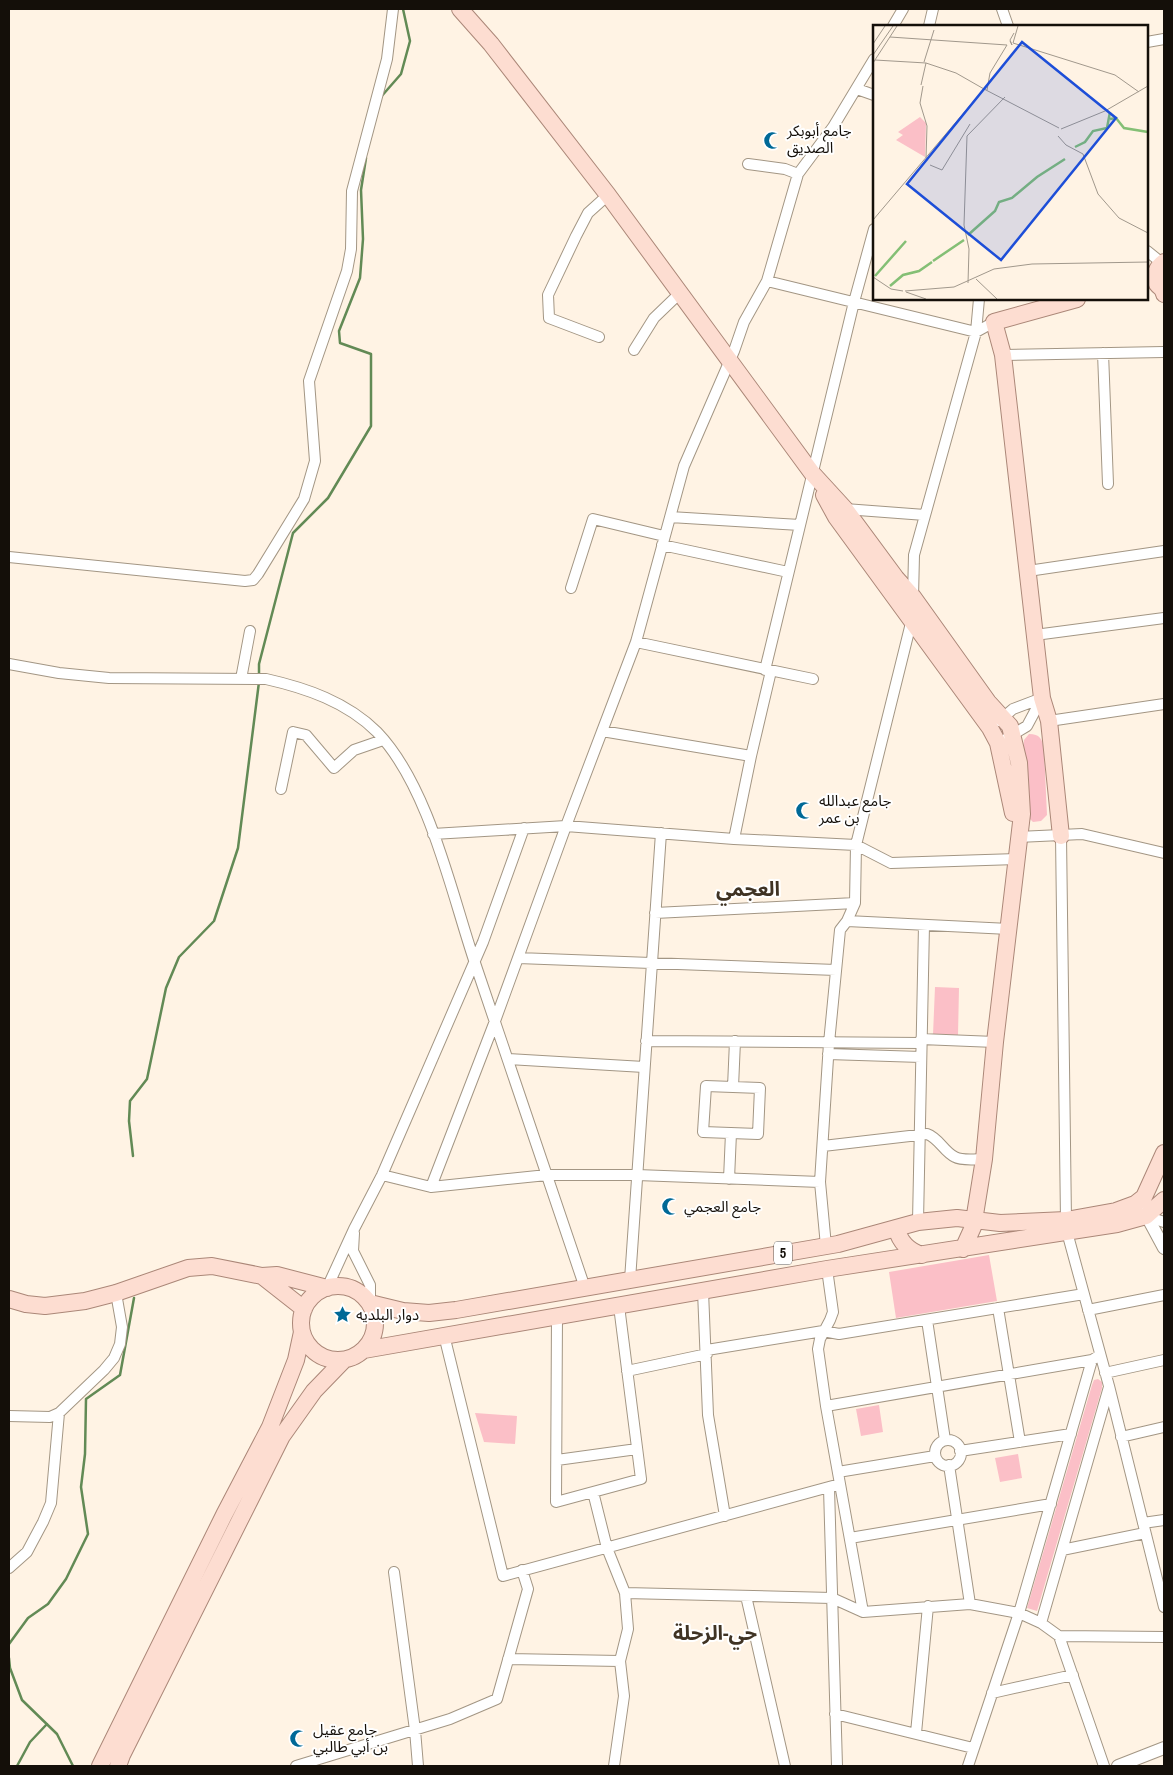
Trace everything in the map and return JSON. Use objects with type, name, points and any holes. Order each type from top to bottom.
[{"type":"main road","points":[[460,9],[491,44],[608,195],[812,473],[845,509],[988,702],[1010,726],[1019,764],[1022,814],[984,1159],[974,1220],[970,1235],[963,1249]]},
{"type":"main road","points":[[1148,270],[1163,263]]},
{"type":"main road","points":[[1163,263],[1156,269],[1155,276],[1158,284],[1164,291]]},
{"type":"main road","points":[[1148,288],[1164,291]]},
{"type":"main road","points":[[1061,836],[1049,721],[1042,698],[1003,355],[994,322],[1073,300]]},
{"type":"main road","points":[[812,473],[836,517],[990,728],[998,743],[1018,837]]},
{"type":"main road","points":[[1143,1208],[1149,1187],[1164,1153]]},
{"type":"main road","name":"5","points":[[370,1303],[429,1313],[456,1310],[826,1246],[864,1238],[918,1222],[957,1218],[1000,1223],[1067,1226],[1117,1224],[1143,1208],[1164,1200]]},
{"type":"main road","name":"5","points":[[364,1350],[827,1269],[963,1249],[1067,1226]]},
{"type":"main road","points":[[896,1228],[900,1239],[907,1248],[922,1255]]},
{"type":"main road","points":[[9,1299],[26,1304],[45,1306],[85,1302],[188,1268],[212,1266],[262,1276],[277,1275],[327,1288]]},
{"type":"main road","points":[[648,1301],[657,1297],[665,1290],[673,1272]]},
{"type":"main road","points":[[262,1276],[304,1309]]},
{"type":"main road","points":[[100,1766],[224,1515],[270,1427],[296,1360],[302,1332],[301,1320],[309,1300],[317,1292],[327,1288],[339,1286],[351,1288],[362,1294],[370,1303],[375,1315],[372,1339],[364,1350],[344,1360],[330,1360],[318,1354],[308,1344],[302,1332]]},
{"type":"main road","points":[[120,1765],[282,1436],[314,1391],[344,1360]]},
{"type":"street","points":[[9,557],[245,581],[254,584],[258,574],[304,499],[315,461],[309,381],[347,271],[351,249],[352,191],[387,59],[393,9]]},
{"type":"street","points":[[894,25],[903,9]]},
{"type":"street","points":[[929,25],[933,9]]},
{"type":"street","points":[[1002,9],[1008,25]]},
{"type":"street","points":[[1148,42],[1164,39]]},
{"type":"street","points":[[431,1187],[636,642],[684,466],[730,361],[744,322],[767,281],[798,174],[833,126],[873,61]]},
{"type":"street","points":[[857,89],[873,95]]},
{"type":"street","points":[[748,164],[785,169],[798,174]]},
{"type":"street","points":[[599,337],[550,318],[548,295],[588,213],[608,195]]},
{"type":"street","points":[[734,839],[788,572],[854,302],[873,233]]},
{"type":"street","points":[[1148,252],[1163,263]]},
{"type":"street","points":[[767,281],[976,332],[994,322]]},
{"type":"street","points":[[634,350],[654,318],[680,293]]},
{"type":"street","points":[[826,1246],[820,1182],[828,1054],[840,930],[847,921],[855,903],[856,845],[884,727],[912,622],[914,555],[976,332],[979,300]]},
{"type":"street","points":[[1003,355],[1164,352]]},
{"type":"street","points":[[1103,353],[1108,484]]},
{"type":"street","points":[[845,509],[925,515]]},
{"type":"street","points":[[670,517],[800,525]]},
{"type":"street","points":[[571,588],[593,519],[663,541],[788,572]]},
{"type":"street","points":[[1028,571],[1164,551]]},
{"type":"street","points":[[1035,635],[1164,618]]},
{"type":"street","points":[[241,679],[250,631]]},
{"type":"street","points":[[636,642],[813,679]]},
{"type":"street","points":[[9,664],[59,673],[108,678],[266,679],[291,685],[327,698],[355,714],[377,732],[398,759],[421,803],[434,834],[474,961],[585,1288]]},
{"type":"street","points":[[990,728],[1013,709],[1042,698]]},
{"type":"street","points":[[998,743],[1027,726],[1042,698]]},
{"type":"street","points":[[1049,721],[1164,704]]},
{"type":"street","points":[[602,731],[751,756]]},
{"type":"street","points":[[281,789],[293,732],[306,735],[334,768],[354,750],[383,740]]},
{"type":"street","points":[[434,834],[566,826],[734,839],[856,845],[891,863],[1017,858]]},
{"type":"street","points":[[327,1288],[354,1229],[382,1175],[474,961],[524,828]]},
{"type":"street","points":[[630,1280],[661,833]]},
{"type":"street","points":[[1018,837],[1082,834],[1164,853]]},
{"type":"street","points":[[1061,836],[1067,1226],[1088,1310],[1096,1358],[1106,1373],[1164,1607]]},
{"type":"street","points":[[655,913],[855,903]]},
{"type":"street","points":[[847,921],[1009,929]]},
{"type":"street","points":[[918,1222],[924,925]]},
{"type":"street","points":[[518,958],[836,970]]},
{"type":"street","points":[[646,1041],[996,1042]]},
{"type":"street","points":[[733,1087],[736,1042]]},
{"type":"street","points":[[828,1054],[921,1057]]},
{"type":"street","points":[[508,1059],[644,1067]]},
{"type":"street","points":[[706,1086],[733,1087],[760,1088],[758,1134],[704,1132],[706,1086]]},
{"type":"street","points":[[729,1179],[731,1133]]},
{"type":"street","points":[[823,1146],[927,1134],[934,1136],[956,1158],[984,1159]]},
{"type":"street","points":[[382,1175],[431,1187],[547,1175],[637,1175],[820,1182]]},
{"type":"street","points":[[1143,1208],[1164,1222]]},
{"type":"street","points":[[1143,1208],[1164,1248]]},
{"type":"street","points":[[354,1229],[353,1251],[370,1285],[370,1303]]},
{"type":"street","points":[[827,1269],[833,1312],[822,1331],[818,1349],[826,1406],[863,1612]]},
{"type":"street","points":[[703,1291],[707,1352],[708,1415],[725,1516]]},
{"type":"street","points":[[9,1416],[50,1417],[59,1413],[104,1370],[114,1358],[120,1344],[122,1327],[116,1293]]},
{"type":"street","points":[[627,1371],[707,1352],[822,1331],[839,1334],[1084,1294]]},
{"type":"street","points":[[1088,1310],[1164,1295]]},
{"type":"street","points":[[558,1316],[556,1502],[641,1479],[619,1306]]},
{"type":"street","points":[[998,1308],[1020,1442]]},
{"type":"street","points":[[927,1320],[945,1440]]},
{"type":"street","points":[[444,1335],[503,1576],[840,1484]]},
{"type":"street","points":[[826,1406],[1096,1358]]},
{"type":"street","points":[[968,1766],[1019,1613],[1071,1434],[1096,1358]]},
{"type":"street","points":[[1106,1373],[1164,1360]]},
{"type":"street","points":[[1040,1624],[1109,1386]]},
{"type":"street","points":[[9,1568],[27,1552],[44,1522],[51,1502],[59,1413]]},
{"type":"street","points":[[1121,1437],[1164,1427]]},
{"type":"street","points":[[960,1451],[1071,1434]]},
{"type":"street","points":[[945,1440],[955,1442],[960,1451],[958,1461],[949,1466],[940,1463],[935,1456],[938,1444],[945,1440]]},
{"type":"street","points":[[557,1460],[637,1449]]},
{"type":"street","points":[[838,1472],[935,1456]]},
{"type":"street","points":[[949,1466],[970,1604]]},
{"type":"street","points":[[829,1488],[837,1766]]},
{"type":"street","points":[[593,1492],[606,1548],[625,1593],[628,1629],[620,1661],[624,1696],[614,1766]]},
{"type":"street","points":[[850,1538],[1051,1504]]},
{"type":"street","points":[[1062,1550],[1144,1528],[1164,1520]]},
{"type":"street","points":[[296,1766],[450,1719],[497,1699],[528,1589],[522,1570]]},
{"type":"street","points":[[394,1572],[418,1766]]},
{"type":"street","points":[[625,1593],[832,1598],[863,1612],[970,1604],[1019,1613],[1059,1636],[1164,1637]]},
{"type":"street","points":[[746,1596],[785,1766]]},
{"type":"street","points":[[916,1733],[928,1606]]},
{"type":"street","points":[[1059,1636],[1104,1766]]},
{"type":"street","points":[[508,1659],[620,1661]]},
{"type":"street","points":[[992,1693],[1073,1675]]},
{"type":"street","points":[[835,1714],[973,1748]]},
{"type":"street","points":[[1118,1766],[1164,1748]]},
{"type":"shaded area","points":[[1029,734],[1038,736],[1044,749],[1047,815],[1041,821],[1033,822],[1027,816],[1023,750],[1024,740]]},
{"type":"shaded area","points":[[935,987],[959,988],[958,1035],[933,1035]]},
{"type":"shaded area","points":[[989,1255],[997,1301],[896,1318],[889,1272]]},
{"type":"shaded area","points":[[1098,1379],[1102,1382],[1102,1388],[1037,1611],[1027,1608],[1092,1385],[1094,1380]]},
{"type":"shaded area","points":[[879,1405],[883,1432],[861,1436],[856,1409]]},
{"type":"shaded area","points":[[475,1413],[517,1416],[515,1444],[484,1442]]},
{"type":"shaded area","points":[[1018,1454],[1022,1478],[1000,1482],[995,1458]]},
{"type":"waterway","points":[[380,98],[401,74],[410,41],[403,9]]},
{"type":"waterway","points":[[259,676],[259,664],[293,533],[328,498],[371,426],[371,354],[340,343],[339,331],[360,278],[363,239],[361,190],[366,158]]},
{"type":"waterway","points":[[133,1156],[129,1121],[130,1101],[147,1079],[166,988],[179,957],[214,921],[238,848],[259,682]]},
{"type":"waterway","points":[[9,1644],[28,1618],[48,1604],[66,1579],[88,1534],[81,1487],[85,1454],[86,1399],[120,1375],[134,1298]]},
{"type":"waterway","points":[[9,1658],[10,1668],[22,1700],[57,1734],[73,1766]]},
{"type":"waterway","points":[[17,1766],[30,1742],[47,1724]]},
{"type":"place","name":"جامع أبوبكر الصديق","points":[[773,140]]},
{"type":"place","name":"جامع عبدالله بن عمر","points":[[805,810]]},
{"type":"place","name":"جامع العجمي","points":[[670,1207]]},
{"type":"place","name":"دوار البلديه","points":[[342,1315]]},
{"type":"place","name":"جامع عقيل بن أبي طالبي","points":[[299,1739]]},
{"type":"district","name":"العجمي","points":[[748,889]]},
{"type":"district","name":"حي-الزحلة","points":[[715,1633]]}]
